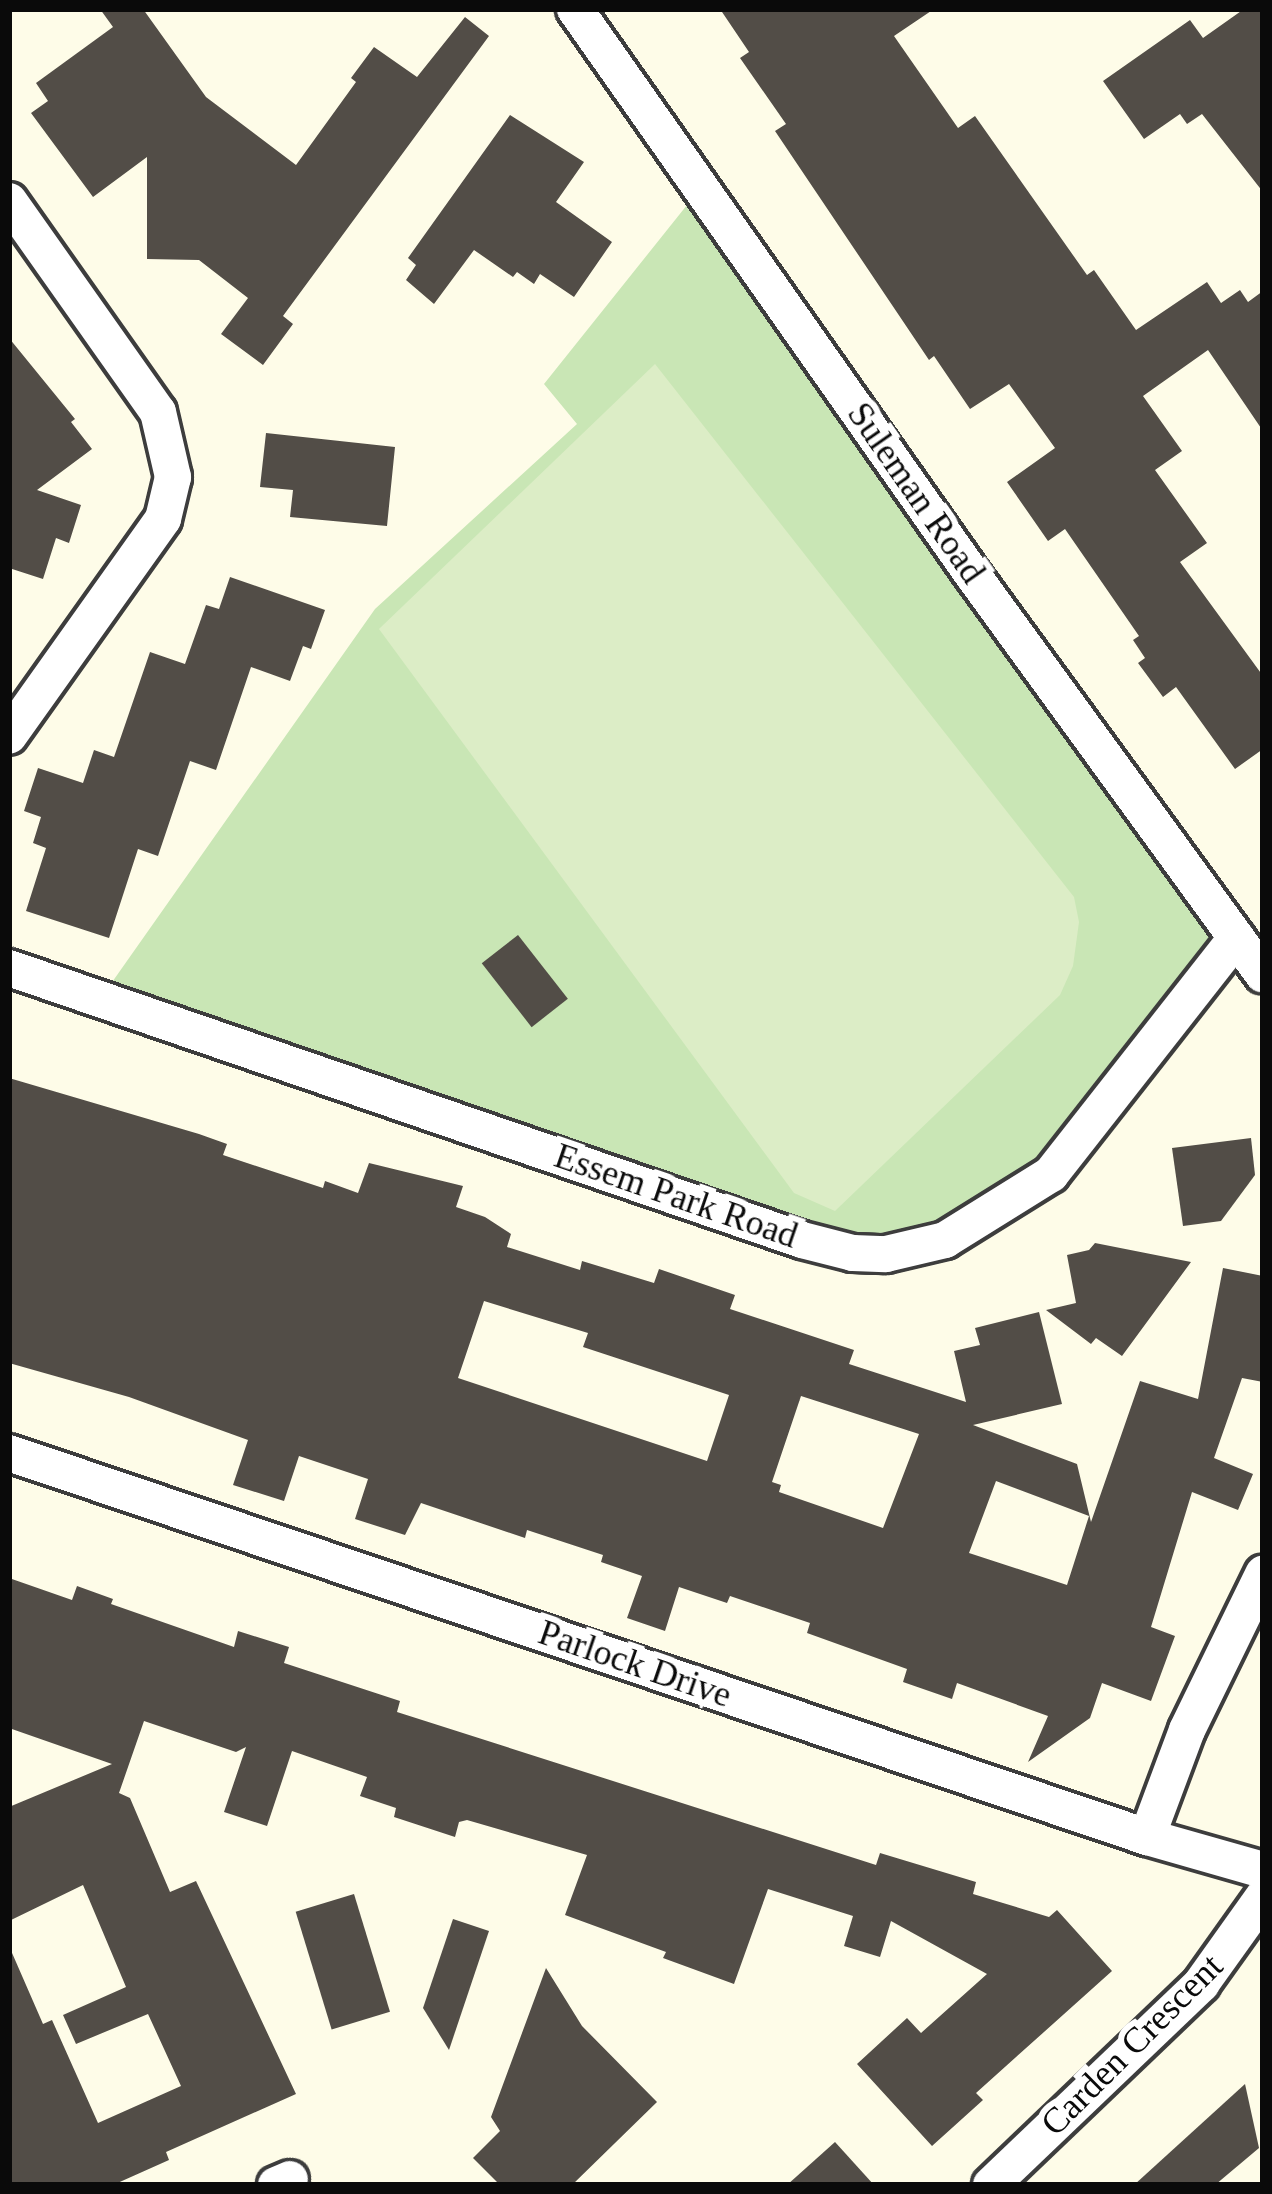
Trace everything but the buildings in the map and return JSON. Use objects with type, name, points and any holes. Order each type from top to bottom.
[{"type":"street","name":"Suleman Road","points":[[574,9],[1263,974]]},
{"type":"street","points":[[9,201],[158,412],[172,477],[163,519],[9,736]]},
{"type":"street","name":"Essem Park Road","points":[[9,968],[802,1240],[853,1253],[886,1254],[945,1240],[1051,1174],[1236,938]]},
{"type":"street","name":"Parlock Drive","points":[[9,1453],[1147,1837],[1263,1870]]},
{"type":"street","points":[[1147,1837],[1187,1730],[1263,1574]]},
{"type":"street","name":"Carden Crescent","points":[[991,2185],[1202,1984],[1263,1897]]},
{"type":"green space","points":[[699,190],[1230,935],[1092,1106],[1019,1177],[981,1206],[916,1235],[852,1242],[103,995],[375,609],[577,424],[544,384]]},
{"type":"green space","points":[[655,364],[1074,897],[1079,922],[1073,966],[1060,995],[835,1211],[794,1193],[379,629]]}]
